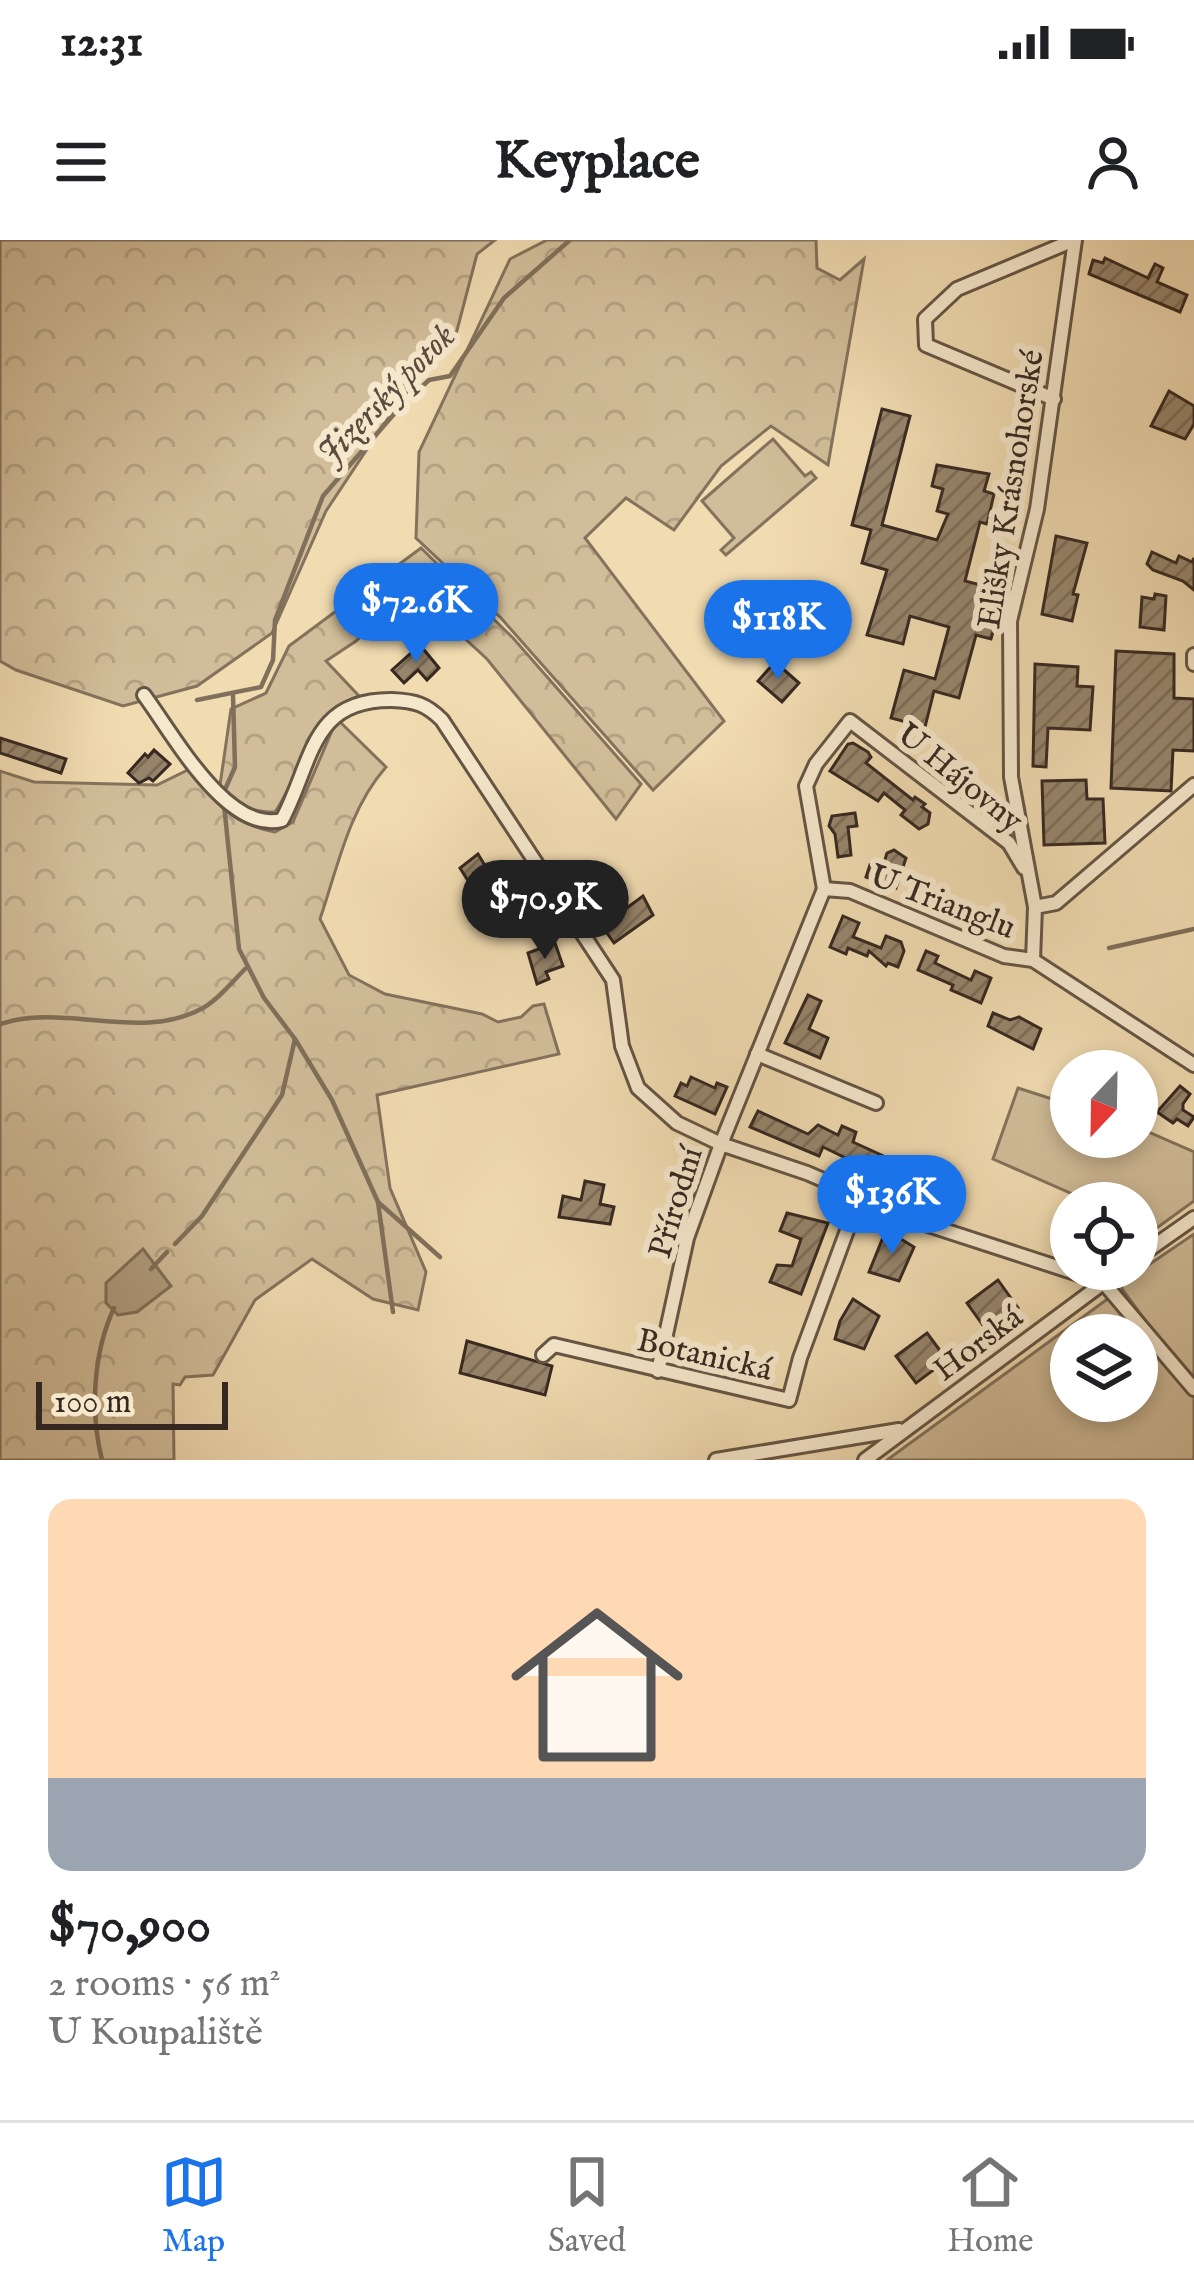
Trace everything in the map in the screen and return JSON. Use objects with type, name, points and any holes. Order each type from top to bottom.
[{"type":"street","points":[[1054,399],[926,345],[925,319],[957,289],[1075,240]]},
{"type":"street","name":"Elišky Krásnohorské","points":[[1033,961],[1035,907],[1012,776],[1010,621],[1037,509],[1075,240]]},
{"type":"street","points":[[146,698],[227,803],[267,824],[282,820],[320,730],[346,708],[378,700],[414,700],[429,707],[614,980],[622,1046],[638,1088],[677,1123],[721,1144],[1050,1266]]},
{"type":"street","name":"U Hájovny","points":[[850,721],[1009,843],[1031,879]]},
{"type":"street","name":"U Trianglu","points":[[850,721],[816,764],[806,786],[824,889],[850,891],[1004,956],[1033,961],[1194,1066]]},
{"type":"street","points":[[1035,907],[1057,902],[1194,784]]},
{"type":"street","name":"Přírodní","points":[[658,1371],[687,1238],[824,889]]},
{"type":"street","points":[[757,1054],[876,1103]]},
{"type":"street","name":"Botanická","points":[[543,1355],[554,1346],[789,1400],[860,1198]]},
{"type":"street","points":[[1158,1243],[1194,1218]]},
{"type":"street","name":"Horská","points":[[865,1460],[1092,1290]]},
{"type":"street","points":[[1110,1290],[1194,1388]]},
{"type":"street","points":[[716,1460],[906,1428]]},
{"type":"green space","points":[[0,240],[495,240],[477,254],[455,338],[395,407],[326,511],[272,633],[197,686],[123,706],[0,661]]},
{"type":"green space","points":[[547,240],[816,240],[817,268],[840,280],[864,259],[828,465],[771,426],[721,466],[674,530],[626,498],[585,538],[724,721],[653,790],[501,618],[416,538],[419,452],[510,259]]},
{"type":"green space","points":[[773,439],[805,476],[811,472],[816,478],[726,555],[721,550],[734,538],[702,501]]},
{"type":"green space","points":[[421,548],[513,638],[641,784],[616,819],[487,659],[423,600],[380,617],[326,661],[359,696],[340,705],[315,731],[275,812],[244,806],[220,785],[231,709],[266,693],[289,646]]},
{"type":"green space","points":[[337,719],[386,767],[354,820],[320,919],[349,975],[385,994],[482,1014],[498,1022],[521,1017],[533,1006],[544,1004],[559,1054],[377,1095],[390,1188],[426,1272],[418,1310],[373,1299],[312,1259],[255,1300],[213,1375],[185,1377],[180,1385],[173,1384],[174,1460],[0,1460],[0,771],[34,782],[157,785],[194,767],[226,810],[246,823],[275,832],[293,822]]},
{"type":"green space","points":[[1018,1088],[1050,1098],[1050,1158],[1158,1158],[1158,1136],[1194,1152],[1194,1201],[1158,1227],[1158,1182],[1050,1184],[993,1159]]},
{"type":"green space","points":[[1194,1234],[1194,1386],[1158,1338],[1158,1314],[1141,1314],[1123,1290],[1158,1290],[1158,1258]]},
{"type":"green space","points":[[1113,1295],[1131,1314],[1087,1314]]},
{"type":"green space","points":[[1050,1341],[1050,1422],[1158,1422],[1158,1346],[1194,1396],[1194,1460],[887,1460]]},
{"type":"shaded area","points":[[143,1249],[171,1286],[137,1312],[118,1315],[106,1303],[106,1283]]},
{"type":"building","points":[[1105,258],[1148,278],[1155,264],[1163,268],[1157,282],[1187,295],[1180,312],[1089,274],[1093,260],[1103,263]]},
{"type":"building","points":[[1169,391],[1194,406],[1194,424],[1185,439],[1151,426]]},
{"type":"building","points":[[882,409],[910,416],[882,525],[937,540],[948,514],[937,511],[943,489],[932,486],[937,465],[989,474],[984,491],[994,494],[987,524],[980,522],[965,581],[1004,591],[991,639],[976,635],[959,698],[934,691],[925,727],[891,718],[904,670],[935,679],[949,627],[910,616],[903,644],[867,635],[887,570],[862,563],[871,530],[852,525]]},
{"type":"building","points":[[1056,536],[1087,543],[1073,594],[1078,595],[1072,621],[1042,614]]},
{"type":"building","points":[[1152,552],[1176,563],[1179,556],[1192,562],[1194,558],[1194,590],[1153,570],[1147,564]]},
{"type":"building","points":[[1155,594],[1166,596],[1164,630],[1140,627],[1142,597],[1154,599]]},
{"type":"building","points":[[420,645],[439,668],[427,680],[418,670],[404,683],[392,670]]},
{"type":"building","points":[[1116,651],[1174,654],[1174,698],[1194,699],[1194,751],[1173,750],[1171,791],[1111,788]]},
{"type":"building","points":[[775,662],[799,683],[782,702],[758,681]]},
{"type":"building","points":[[1035,664],[1078,667],[1077,686],[1093,687],[1090,730],[1048,728],[1046,767],[1033,766]]},
{"type":"building","points":[[0,738],[66,759],[61,773],[0,753]]},
{"type":"building","points":[[853,743],[868,752],[871,757],[866,763],[925,804],[922,807],[930,813],[928,824],[919,829],[884,793],[878,801],[830,771]]},
{"type":"building","points":[[154,750],[170,764],[153,781],[139,783],[128,773]]},
{"type":"building","points":[[1086,780],[1087,799],[1103,799],[1105,843],[1044,845],[1042,781]]},
{"type":"building","points":[[855,813],[857,826],[848,827],[851,855],[838,857],[829,826],[832,816]]},
{"type":"building","points":[[894,850],[906,858],[896,888],[866,877],[870,865],[882,869],[887,853]]},
{"type":"building","points":[[478,854],[496,884],[477,895],[460,868]]},
{"type":"building","points":[[643,896],[653,915],[614,943],[602,926]]},
{"type":"building","points":[[843,916],[859,923],[853,937],[881,948],[886,936],[901,942],[904,951],[898,967],[886,966],[869,951],[867,956],[848,948],[846,954],[830,947]]},
{"type":"building","points":[[555,943],[563,966],[546,972],[549,979],[537,984],[528,953]]},
{"type":"building","points":[[926,951],[938,956],[935,963],[971,980],[975,971],[991,978],[981,1003],[918,970]]},
{"type":"building","points":[[808,995],[821,1001],[809,1029],[828,1038],[820,1058],[785,1043]]},
{"type":"building","points":[[993,1013],[1010,1020],[1019,1017],[1041,1029],[1033,1049],[988,1026]]},
{"type":"building","points":[[691,1077],[715,1088],[717,1083],[727,1087],[715,1114],[675,1096],[681,1083],[687,1086]]},
{"type":"building","points":[[1180,1086],[1190,1094],[1183,1110],[1194,1117],[1188,1126],[1177,1119],[1173,1123],[1158,1111]]},
{"type":"building","points":[[758,1111],[808,1134],[818,1125],[838,1135],[842,1126],[856,1132],[853,1142],[903,1165],[893,1189],[859,1172],[862,1166],[823,1147],[819,1156],[750,1127]]},
{"type":"building","points":[[585,1181],[604,1185],[600,1204],[614,1207],[610,1224],[559,1217],[563,1196],[581,1200]]},
{"type":"building","points":[[787,1213],[828,1223],[801,1294],[770,1282],[777,1265],[792,1266],[801,1239],[780,1231]]},
{"type":"building","points":[[886,1230],[914,1247],[899,1281],[869,1272]]},
{"type":"building","points":[[998,1280],[1018,1308],[987,1331],[967,1303]]},
{"type":"building","points":[[853,1299],[879,1316],[864,1349],[835,1339]]},
{"type":"building","points":[[927,1333],[947,1360],[916,1383],[896,1356]]},
{"type":"building","points":[[467,1341],[552,1366],[545,1395],[460,1373]]},
{"type":"waterway","name":"Jizerský potok","points":[[197,700],[261,687],[273,660],[275,620],[323,496],[401,406],[429,380],[450,376],[504,298],[570,240]]},
{"type":"waterway","points":[[223,794],[235,767],[233,695]]},
{"type":"waterway","points":[[175,1244],[202,1216],[282,1095],[295,1039],[264,998],[239,949],[224,805]]},
{"type":"waterway","points":[[1109,948],[1194,929]]},
{"type":"waterway","points":[[0,1024],[50,1017],[128,1023],[179,1018],[209,1004],[245,969]]},
{"type":"waterway","points":[[295,1039],[332,1100],[378,1202],[393,1312]]},
{"type":"waterway","points":[[378,1202],[440,1257]]},
{"type":"waterway","points":[[151,1269],[167,1252]]},
{"type":"waterway","points":[[102,1460],[96,1383],[114,1308]]}]
